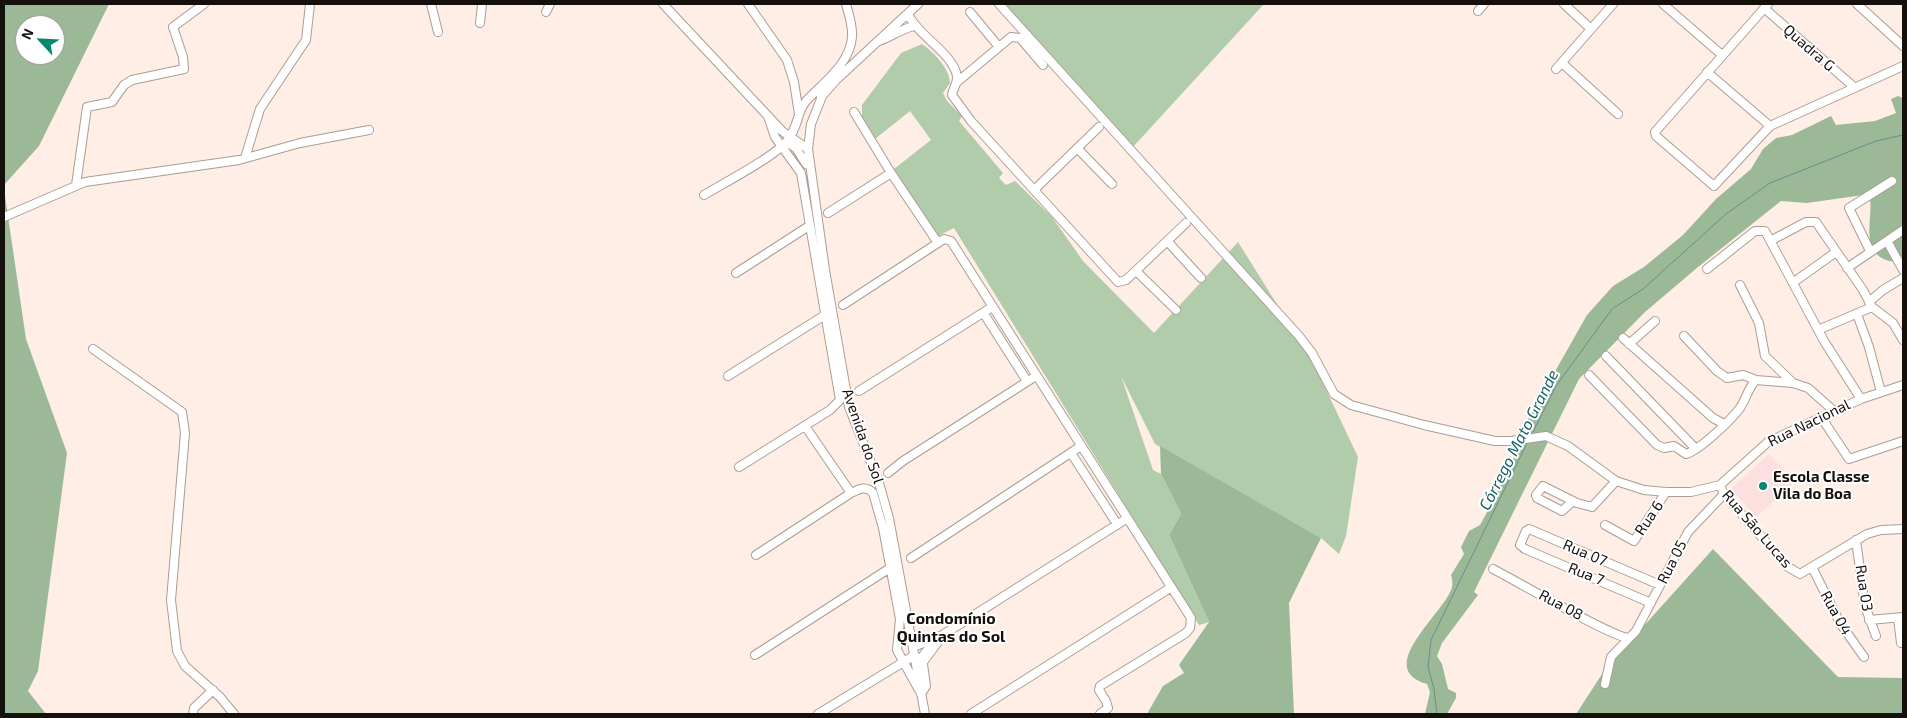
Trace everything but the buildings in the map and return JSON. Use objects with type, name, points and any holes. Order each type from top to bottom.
[{"type":"street","points":[[76,185],[87,107],[112,102],[124,85],[132,80],[184,69],[183,57],[173,27],[204,4]]},
{"type":"street","points":[[245,158],[260,109],[306,40],[310,4]]},
{"type":"street","points":[[431,4],[438,32]]},
{"type":"street","points":[[480,23],[482,4]]},
{"type":"street","points":[[546,12],[550,4]]},
{"type":"street","points":[[663,4],[782,130],[806,164]]},
{"type":"street","points":[[704,195],[788,139],[798,123],[794,82],[787,60],[748,4]]},
{"type":"street","points":[[798,114],[807,101],[834,73],[848,49],[852,32],[846,4]]},
{"type":"street","name":"Avenida do Sol","points":[[812,185],[806,164],[807,144],[813,118],[823,94],[918,4]]},
{"type":"street","name":"Rua Nacional","points":[[999,4],[1299,336],[1312,353],[1334,394],[1351,405],[1495,441],[1508,442],[1546,436],[1556,440],[1616,481],[1644,490],[1692,492],[1720,485],[1768,442],[1861,399],[1903,385]]},
{"type":"street","points":[[1478,11],[1484,4]]},
{"type":"street","points":[[1564,4],[1591,28]]},
{"type":"street","points":[[1556,69],[1613,4]]},
{"type":"street","points":[[1663,4],[1722,56]]},
{"type":"street","points":[[1857,4],[1903,46]]},
{"type":"street","points":[[1766,6],[1655,132],[1656,136],[1708,183],[1714,186],[1718,184],[1770,126],[1903,66]]},
{"type":"street","name":"Quadra G","points":[[1766,6],[1854,87]]},
{"type":"street","points":[[970,12],[999,47]]},
{"type":"street","points":[[908,14],[914,26],[954,68],[957,76],[952,92],[954,99],[971,121],[1118,282],[1124,282],[1186,223]]},
{"type":"street","points":[[877,41],[894,36],[914,26]]},
{"type":"street","points":[[956,83],[1011,37],[1020,38],[1043,65]]},
{"type":"street","points":[[1562,63],[1618,114]]},
{"type":"street","points":[[1707,72],[1770,126]]},
{"type":"street","points":[[854,112],[891,174],[938,243]]},
{"type":"street","points":[[768,116],[774,135]]},
{"type":"street","points":[[1034,190],[1099,127]]},
{"type":"street","points":[[4,217],[76,185],[105,178],[245,158],[300,142],[369,130]]},
{"type":"street","points":[[774,135],[782,130]]},
{"type":"street","points":[[774,135],[807,144]]},
{"type":"street","points":[[739,467],[837,405],[840,400],[801,173],[788,139]]},
{"type":"street","points":[[794,147],[807,144]]},
{"type":"street","name":"Avenida do Sol","points":[[807,144],[847,398],[855,424],[879,483],[889,518],[910,628],[926,686],[921,694]]},
{"type":"street","points":[[1077,148],[1112,184]]},
{"type":"street","points":[[828,214],[891,174]]},
{"type":"street","points":[[1870,251],[1849,208],[1892,181]]},
{"type":"street","points":[[1772,240],[1798,225],[1814,221],[1823,230],[1871,305],[1893,323],[1903,340]]},
{"type":"street","points":[[736,273],[809,226]]},
{"type":"street","points":[[1847,268],[1903,230]]},
{"type":"street","points":[[1707,270],[1755,231],[1766,231],[1818,330],[1861,399]]},
{"type":"street","points":[[843,305],[944,239],[951,241],[1126,519],[1191,618],[1190,628],[1186,632],[1099,688],[1108,708],[1100,714]]},
{"type":"street","points":[[1887,241],[1903,270]]},
{"type":"street","points":[[1168,242],[1200,278]]},
{"type":"street","points":[[1794,282],[1836,252]]},
{"type":"street","points":[[1136,271],[1176,310]]},
{"type":"street","points":[[1818,330],[1857,314],[1871,305],[1886,288],[1903,278]]},
{"type":"street","points":[[1740,285],[1759,323],[1765,356],[1793,383],[1816,394],[1834,411]]},
{"type":"street","points":[[859,391],[992,306]]},
{"type":"street","points":[[1857,314],[1869,347],[1881,392]]},
{"type":"street","points":[[728,376],[825,315]]},
{"type":"street","points":[[986,317],[1025,378]]},
{"type":"street","points":[[1655,321],[1626,341],[1713,418],[1724,424]]},
{"type":"street","points":[[1684,336],[1717,372],[1727,378],[1743,375],[1756,380],[1793,383]]},
{"type":"street","points":[[1005,348],[1015,340]]},
{"type":"street","points":[[93,349],[177,407],[184,417],[185,433],[173,574],[172,621],[180,661],[213,690],[234,714]]},
{"type":"street","points":[[1606,356],[1695,448]]},
{"type":"street","points":[[1590,374],[1657,445],[1664,448],[1674,446],[1686,454],[1724,424],[1740,408],[1756,380]]},
{"type":"street","points":[[888,474],[903,461],[1036,376]]},
{"type":"street","points":[[1821,417],[1849,459],[1858,454],[1903,441]]},
{"type":"street","points":[[805,426],[851,493]]},
{"type":"street","points":[[911,558],[1081,446]]},
{"type":"street","points":[[1071,453],[1117,524]]},
{"type":"street","points":[[1090,482],[1100,475]]},
{"type":"street","points":[[1573,501],[1592,507],[1616,481]]},
{"type":"street","name":"Rua São Lucas","points":[[1720,485],[1724,494],[1788,567],[1800,574],[1856,540],[1881,530],[1903,528]]},
{"type":"street","points":[[756,555],[851,493],[861,488],[870,490],[873,493],[900,619],[896,646],[902,661],[921,694],[925,714]]},
{"type":"street","name":"Rua 6","points":[[1606,525],[1634,541],[1666,492]]},
{"type":"street","name":"Rua 05","points":[[1605,684],[1608,679],[1609,662],[1636,631],[1688,532],[1724,494]]},
{"type":"street","points":[[818,714],[902,661],[918,653],[941,636],[1126,519]]},
{"type":"street","name":"Rua 07","points":[[1520,546],[1524,535],[1529,529],[1660,585]]},
{"type":"street","name":"Rua 03","points":[[1856,540],[1869,620],[1876,636]]},
{"type":"street","name":"Rua 7","points":[[1520,546],[1651,602]]},
{"type":"street","name":"Rua 04","points":[[1812,567],[1840,623],[1864,657]]},
{"type":"street","points":[[755,655],[890,568]]},
{"type":"street","name":"Rua 08","points":[[1493,569],[1609,631],[1629,638]]},
{"type":"street","points":[[971,714],[1170,588]]},
{"type":"street","points":[[1869,620],[1900,617],[1901,643]]},
{"type":"street","points":[[918,653],[941,636]]},
{"type":"street","points":[[193,714],[194,708],[213,690]]},
{"type":"shaded area","name":"Escola Classe Vila do Boa","points":[[1769,454],[1795,482],[1756,517],[1731,489]]},
{"type":"green space","points":[[4,4],[109,4],[39,146],[4,185]]},
{"type":"green space","points":[[1004,4],[1264,4],[1133,147]]},
{"type":"green space","points":[[922,44],[936,56],[947,71],[950,83],[943,93],[947,101],[962,116],[959,121],[1003,173],[999,178],[1006,185],[1015,181],[1052,217],[1083,261],[1154,333],[1238,242],[1312,360],[1358,457],[1346,536],[1339,554],[1321,538],[1155,444],[1121,376],[1153,470],[1161,474],[1181,514],[1169,535],[1209,622],[1199,625],[954,228],[938,236],[894,169],[931,140],[910,111],[875,139],[862,119],[862,105],[901,53]]},
{"type":"green space","points":[[1898,96],[1903,98],[1903,255],[1889,261],[1878,255],[1873,249],[1869,233],[1870,199],[1863,195],[1807,203],[1781,201],[1645,312],[1579,379],[1474,592],[1478,595],[1442,643],[1437,656],[1442,664],[1448,689],[1456,693],[1456,698],[1447,714],[1425,714],[1430,692],[1427,684],[1412,676],[1407,666],[1409,653],[1447,598],[1452,585],[1451,575],[1464,554],[1461,547],[1469,531],[1480,525],[1491,505],[1514,457],[1523,428],[1587,315],[1613,286],[1644,267],[1683,235],[1716,199],[1751,169],[1763,149],[1776,138],[1792,135],[1831,116],[1836,125],[1875,121],[1896,113],[1891,99]]},
{"type":"green space","points":[[4,189],[26,339],[67,453],[38,671],[28,691],[46,714],[4,714]]},
{"type":"green space","points":[[1160,446],[1321,538],[1289,603],[1294,714],[1147,714],[1163,686],[1184,673],[1179,665],[1209,622],[1169,535],[1181,514],[1161,474]]},
{"type":"green space","points":[[1713,549],[1838,677],[1903,678],[1903,714],[1576,714],[1606,668]]},
{"type":"waterway","name":"Córrego Mato Grande","points":[[1531,436],[1556,386],[1612,309],[1643,289],[1726,214],[1770,183],[1876,141],[1903,135]]},
{"type":"waterway","name":"Córrego Mato Grande","points":[[1437,714],[1434,689],[1428,667],[1431,640],[1528,441]]},
{"type":"place","name":"Escola Classe Vila do Boa","points":[[1763,486]]},
{"type":"district","name":"Condomínio Quintas do Sol","points":[[951,628]]}]
